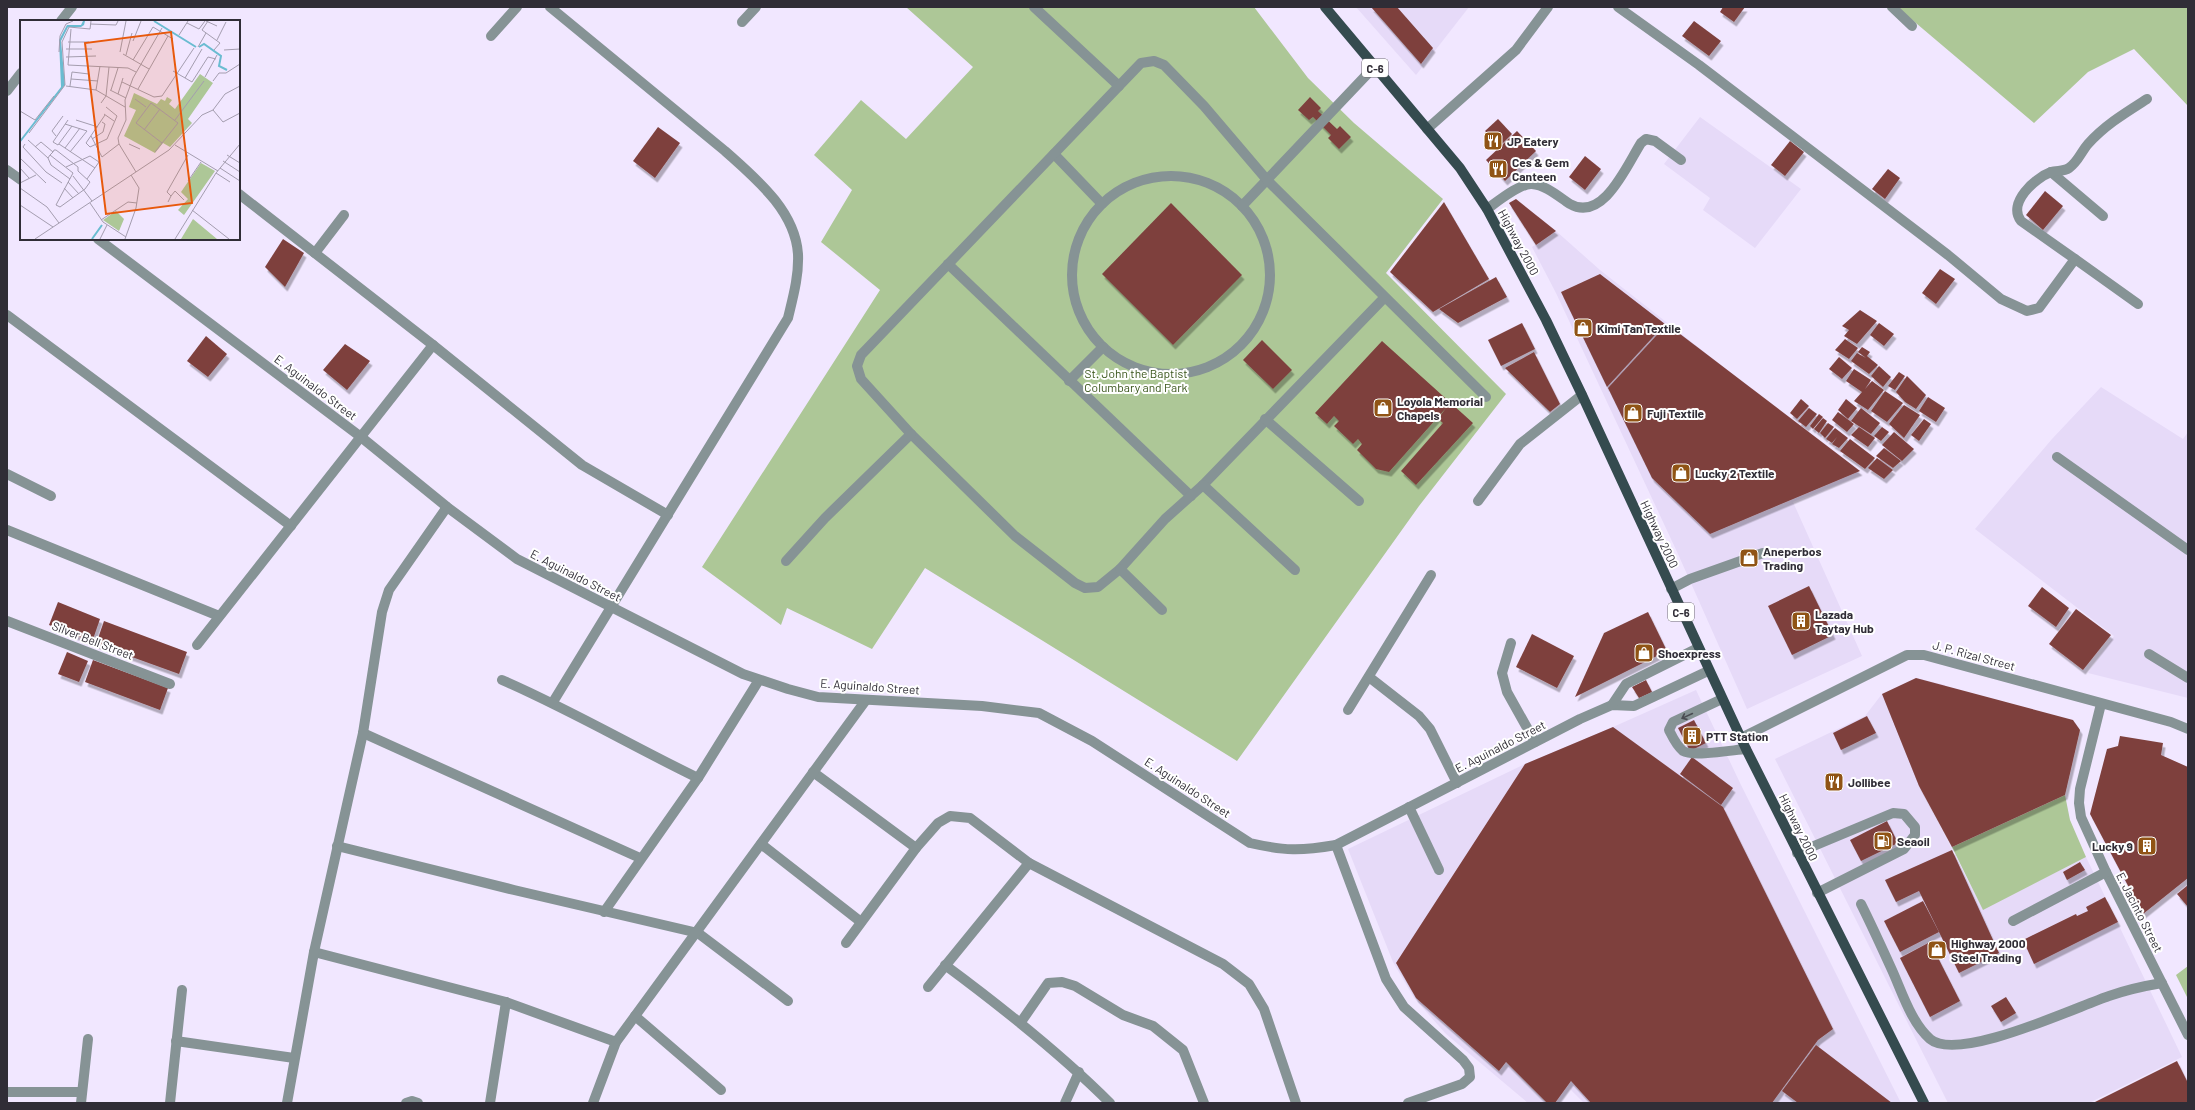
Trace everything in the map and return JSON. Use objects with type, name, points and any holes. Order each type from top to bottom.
[{"type":"main road","name":"Highway 2000","points":[[1325,7],[1460,168],[1487,209],[1546,320],[1582,395],[1708,670],[1746,749],[1817,893],[1924,1103]]},
{"type":"street","points":[[62,20],[72,7]]},
{"type":"street","points":[[491,36],[517,7]]},
{"type":"street","points":[[550,7],[725,151],[753,176],[774,198],[789,222],[798,253],[796,284],[788,318],[553,702]]},
{"type":"street","points":[[742,22],[756,7]]},
{"type":"street","points":[[1034,7],[1119,86]]},
{"type":"street","points":[[1427,129],[1516,50],[1548,7]]},
{"type":"street","points":[[1618,7],[1699,65],[1948,255],[2001,299],[2014,307],[2027,311],[2039,308],[2075,259]]},
{"type":"street","points":[[1892,7],[1912,26]]},
{"type":"street","points":[[1385,297],[1265,419],[1203,485],[1165,520],[1120,569],[1098,587],[1086,588],[1075,583],[1014,536],[911,434],[861,379],[857,366],[861,355],[1141,63],[1154,61],[1164,65],[1204,106],[1267,180],[1486,397]]},
{"type":"street","points":[[1242,206],[1374,67]]},
{"type":"street","points":[[7,91],[20,74]]},
{"type":"street","points":[[2138,304],[2021,221],[2017,212],[2020,198],[2035,182],[2051,172],[2068,169],[2111,121],[2146,99]]},
{"type":"street","points":[[1487,209],[1524,185],[1532,184],[1541,186],[1577,208],[1586,209],[1596,206],[1611,192],[1641,143],[1646,139],[1655,141],[1681,160]]},
{"type":"street","points":[[1054,154],[1102,204]]},
{"type":"street","points":[[7,170],[20,179]]},
{"type":"street","points":[[2051,172],[2103,216]]},
{"type":"street","points":[[1172,176],[1188,177],[1217,187],[1242,206],[1260,233],[1269,264],[1268,296],[1260,316],[1247,339],[1222,360],[1208,367],[1176,374],[1144,371],[1115,358],[1092,336],[1080,312],[1074,292],[1072,276],[1079,240],[1092,216],[1102,204],[1127,186],[1142,181],[1172,176]]},
{"type":"street","points":[[240,195],[433,345],[582,465],[668,515]]},
{"type":"street","points":[[315,252],[344,215]]},
{"type":"street","name":"E. Aguinaldo Street","points":[[99,240],[361,438],[447,507],[517,559],[610,607],[759,680],[818,697],[982,706],[1039,714],[1092,741],[1250,843],[1277,849],[1304,850],[1336,845],[1535,742],[1612,705],[1634,706],[1708,670]]},
{"type":"street","points":[[948,264],[1191,496]]},
{"type":"street","points":[[7,315],[291,526]]},
{"type":"street","points":[[197,645],[433,345]]},
{"type":"street","points":[[1069,381],[1103,347]]},
{"type":"street","points":[[1478,501],[1520,444],[1582,395]]},
{"type":"street","points":[[1265,419],[1359,501]]},
{"type":"street","points":[[786,561],[825,518],[911,434]]},
{"type":"street","points":[[2057,457],[2188,550]]},
{"type":"street","points":[[7,474],[51,496]]},
{"type":"street","points":[[1203,485],[1295,570]]},
{"type":"street","points":[[287,1103],[314,952],[363,733],[382,612],[389,590],[447,507]]},
{"type":"street","points":[[7,530],[219,616]]},
{"type":"street","points":[[1671,589],[1690,579],[1763,553]]},
{"type":"street","points":[[1120,569],[1162,610]]},
{"type":"street","points":[[1348,710],[1431,575]]},
{"type":"street","name":"Silver Bell Street","points":[[7,621],[170,684]]},
{"type":"street","points":[[1511,643],[1502,673],[1507,692],[1535,742]]},
{"type":"street","points":[[1612,705],[1626,684],[1698,648]]},
{"type":"street","points":[[2149,654],[2188,678]]},
{"type":"street","name":"J. P. Rizal Street","points":[[1741,738],[1907,655],[1924,655],[2171,722],[2188,729]]},
{"type":"street","points":[[1369,677],[1419,716],[1430,729],[1457,783]]},
{"type":"street","points":[[502,680],[553,702],[644,752],[698,778]]},
{"type":"street","points":[[604,912],[640,858],[698,778],[759,680]]},
{"type":"street","points":[[1722,699],[1672,722],[1669,730],[1676,745],[1685,752],[1700,753],[1746,749]]},
{"type":"street","points":[[593,1103],[616,1042],[698,933],[812,772],[866,700]]},
{"type":"street","name":"E. Jacinto Street","points":[[2101,704],[2080,789],[2079,803],[2081,817],[2106,872],[2188,1035]]},
{"type":"street","points":[[363,733],[640,858]]},
{"type":"street","points":[[812,772],[916,848]]},
{"type":"street","points":[[1409,807],[1439,870]]},
{"type":"street","points":[[1797,853],[1893,813],[1904,814],[1915,827],[1915,835],[1904,849],[1817,893]]},
{"type":"street","points":[[846,943],[916,848],[938,823],[950,816],[970,818],[1029,863],[1223,964],[1249,984],[1264,1009],[1296,1103]]},
{"type":"street","points":[[761,844],[861,922]]},
{"type":"street","points":[[1336,845],[1386,979],[1404,1007],[1463,1060],[1469,1068],[1470,1077],[1462,1084],[1408,1103]]},
{"type":"street","points":[[337,846],[604,912],[698,933],[788,1001]]},
{"type":"street","points":[[928,987],[1029,863]]},
{"type":"street","points":[[2013,921],[2106,872]]},
{"type":"street","points":[[1861,904],[1910,1011],[1924,1032],[1936,1042],[1959,1044],[1991,1038],[2024,1029],[2109,995],[2162,983]]},
{"type":"street","points":[[314,952],[506,1002],[616,1042]]},
{"type":"street","points":[[945,965],[1021,1022],[1079,1072],[1110,1103]]},
{"type":"street","points":[[1021,1022],[1048,983],[1062,982],[1076,986],[1123,1015],[1153,1026],[1182,1050],[1204,1103]]},
{"type":"street","points":[[170,1103],[182,990]]},
{"type":"street","points":[[490,1103],[506,1002]]},
{"type":"street","points":[[635,1016],[721,1090]]},
{"type":"street","points":[[80,1103],[88,1039]]},
{"type":"street","points":[[176,1041],[294,1058]]},
{"type":"street","points":[[1065,1103],[1079,1072]]},
{"type":"street","points":[[7,1092],[82,1092]]},
{"type":"street","points":[[406,1103],[412,1101],[418,1103]]},
{"type":"shaded area","points":[[1356,7],[1469,7],[1416,75]]},
{"type":"shaded area","points":[[1700,117],[1801,189],[1755,248],[1703,210],[1710,198],[1664,164]]},
{"type":"shaded area","points":[[1556,231],[1600,270],[1861,475],[1793,502],[1862,656],[1747,709],[1678,554],[1556,293],[1532,247]]},
{"type":"shaded area","points":[[2101,387],[2183,439],[2188,432],[2188,698],[2088,673],[2114,636],[1975,529],[2052,439]]},
{"type":"shaded area","name":"Highway 2000 Steel Trading","points":[[1916,678],[1945,685],[1919,786],[1983,909],[2086,857],[2182,1057],[2089,1103],[1948,1103],[1775,759],[1865,716],[1882,694]]},
{"type":"shaded area","points":[[1696,690],[1741,785],[1901,1103],[1584,1103],[1570,1089],[1559,1103],[1528,1103],[1446,1034],[1414,998],[1393,962],[1348,849],[1525,764]]},
{"type":"green space","name":"St. John the Baptist Columbary and Park","points":[[906,7],[1254,7],[1308,78],[1354,123],[1443,199],[1386,273],[1506,394],[1419,506],[1237,761],[925,568],[872,649],[787,608],[781,625],[702,567],[880,290],[821,242],[852,190],[814,155],[861,100],[906,139],[973,67]]},
{"type":"green space","points":[[1897,7],[2188,7],[2188,106],[2134,49],[2088,72],[2034,123]]},
{"type":"green space","points":[[2065,795],[2070,820],[2086,857],[1983,910],[1952,847]]},
{"type":"green space","points":[[2188,966],[2188,999],[2176,975]]},
{"type":"building","points":[[1371,7],[1397,7],[1433,48],[1421,64]]},
{"type":"building","points":[[1723,7],[1745,7],[1734,22],[1720,12]]},
{"type":"building","points":[[1694,21],[1721,41],[1709,56],[1682,36]]},
{"type":"building","points":[[1310,97],[1321,108],[1318,111],[1337,129],[1340,126],[1351,137],[1339,149],[1328,138],[1331,135],[1313,117],[1309,120],[1298,110]]},
{"type":"building","points":[[1498,119],[1512,134],[1500,146],[1485,131]]},
{"type":"building","points":[[658,127],[680,143],[655,178],[633,161]]},
{"type":"building","points":[[1517,131],[1536,151],[1505,181],[1486,160]]},
{"type":"building","points":[[1790,141],[1804,152],[1785,176],[1771,165]]},
{"type":"building","points":[[1585,156],[1601,169],[1585,190],[1569,177]]},
{"type":"building","points":[[1888,169],[1900,178],[1885,199],[1872,189]]},
{"type":"building","points":[[2045,191],[2063,206],[2043,230],[2026,215]]},
{"type":"building","points":[[1516,199],[1556,231],[1536,245],[1509,203]]},
{"type":"building","points":[[1444,202],[1489,279],[1433,312],[1390,272]]},
{"type":"building","points":[[1171,203],[1242,275],[1173,345],[1102,274]]},
{"type":"building","points":[[283,239],[304,253],[285,287],[265,267]]},
{"type":"building","points":[[1940,269],[1955,279],[1936,304],[1922,293]]},
{"type":"building","points":[[1600,274],[1665,324],[1607,387],[1561,292]]},
{"type":"building","points":[[1496,277],[1507,297],[1458,323],[1439,309]]},
{"type":"building","points":[[1860,310],[1877,321],[1857,344],[1844,336],[1849,330],[1842,326]]},
{"type":"building","points":[[1522,323],[1535,349],[1501,366],[1488,340]]},
{"type":"building","points":[[1879,323],[1894,334],[1884,346],[1870,335]]},
{"type":"building","points":[[1667,324],[1860,471],[1710,534],[1652,478],[1608,388]]},
{"type":"building","points":[[206,336],[227,354],[208,377],[187,361]]},
{"type":"building","points":[[1845,339],[1858,348],[1849,359],[1835,350]]},
{"type":"building","points":[[1262,340],[1292,370],[1273,389],[1243,360]]},
{"type":"building","name":"Loyola Memorial Chapels","points":[[1382,341],[1473,423],[1416,485],[1401,471],[1443,423],[1438,419],[1446,408],[1389,472],[1376,469],[1357,450],[1362,444],[1358,439],[1353,444],[1334,426],[1339,421],[1334,416],[1327,424],[1315,413]]},
{"type":"building","points":[[345,344],[370,361],[347,390],[323,370]]},
{"type":"building","points":[[1862,347],[1870,352],[1867,356],[1878,365],[1869,374],[1851,361],[1857,353],[1866,358],[1858,352]]},
{"type":"building","points":[[1534,352],[1560,404],[1550,412],[1505,368]]},
{"type":"building","points":[[1839,357],[1852,368],[1842,379],[1829,369]]},
{"type":"building","points":[[1879,366],[1891,377],[1883,387],[1871,376]]},
{"type":"building","points":[[1854,369],[1871,380],[1865,389],[1872,381],[1884,390],[1868,410],[1854,401],[1862,392],[1846,381]]},
{"type":"building","points":[[1899,372],[1905,376],[1895,390],[1888,386]]},
{"type":"building","points":[[1907,376],[1926,395],[1916,409],[1905,402],[1896,392]]},
{"type":"building","points":[[1885,391],[1903,403],[1887,422],[1871,411]]},
{"type":"building","points":[[1928,397],[1945,408],[1936,422],[1919,411]]},
{"type":"building","points":[[1801,399],[1809,406],[1797,419],[1790,413]]},
{"type":"building","points":[[1846,399],[1857,408],[1848,419],[1838,410]]},
{"type":"building","points":[[1904,405],[1920,415],[1904,438],[1889,424]]},
{"type":"building","points":[[1809,408],[1817,414],[1806,427],[1798,421]]},
{"type":"building","points":[[1861,408],[1880,423],[1871,434],[1851,421]]},
{"type":"building","points":[[1838,412],[1854,424],[1847,432],[1832,420]]},
{"type":"building","points":[[1819,414],[1823,417],[1813,429],[1810,426]]},
{"type":"building","points":[[1823,418],[1827,421],[1819,433],[1814,429]]},
{"type":"building","points":[[1924,419],[1931,424],[1919,441],[1911,435]]},
{"type":"building","points":[[1828,423],[1834,427],[1825,438],[1820,433]]},
{"type":"building","points":[[1859,427],[1875,438],[1868,447],[1851,435]]},
{"type":"building","points":[[1882,427],[1889,432],[1881,441],[1874,436]]},
{"type":"building","points":[[1835,428],[1848,438],[1839,448],[1832,444],[1837,437],[1832,443],[1826,439]]},
{"type":"building","points":[[1894,432],[1914,449],[1902,461],[1882,445]]},
{"type":"building","points":[[1850,439],[1875,458],[1865,469],[1840,451]]},
{"type":"building","points":[[1884,448],[1901,461],[1893,468],[1876,456]]},
{"type":"building","points":[[1877,458],[1893,470],[1884,479],[1868,468]]},
{"type":"building","name":"Lazada Taytay Hub","points":[[1809,586],[1833,635],[1792,655],[1768,606]]},
{"type":"building","points":[[2042,587],[2069,608],[2056,627],[2028,606]]},
{"type":"building","points":[[58,602],[100,619],[92,642],[49,625]]},
{"type":"building","points":[[2076,609],[2111,635],[2083,670],[2049,644]]},
{"type":"building","points":[[1648,612],[1667,651],[1575,697],[1604,633]]},
{"type":"building","points":[[104,621],[187,652],[179,674],[96,644]]},
{"type":"building","points":[[1532,634],[1574,656],[1557,688],[1516,667]]},
{"type":"building","points":[[67,652],[88,661],[79,682],[58,674]]},
{"type":"building","points":[[93,660],[168,688],[160,710],[85,682]]},
{"type":"building","points":[[1916,678],[2073,720],[2080,730],[2065,795],[1952,847],[1919,786],[1882,694]]},
{"type":"building","points":[[1646,680],[1652,692],[1639,698],[1632,687]]},
{"type":"building","points":[[1867,716],[1876,733],[1841,750],[1833,733]]},
{"type":"building","name":"PTT Station","points":[[1694,720],[1706,743],[1690,751],[1678,728]]},
{"type":"building","points":[[1613,727],[1723,807],[1833,1029],[1818,1040],[1772,1103],[1591,1103],[1571,1081],[1555,1103],[1547,1103],[1506,1062],[1499,1071],[1416,998],[1396,963],[1525,764]]},
{"type":"building","name":"Lucky 9","points":[[2120,736],[2163,743],[2161,755],[2188,767],[2188,878],[2143,914],[2090,814],[2107,749],[2118,746]]},
{"type":"building","points":[[1692,757],[1733,788],[1721,805],[1680,774]]},
{"type":"building","points":[[1887,821],[1898,843],[1861,861],[1850,840]]},
{"type":"building","points":[[1952,850],[1999,953],[1959,973],[1919,891],[1896,902],[1885,880]]},
{"type":"building","points":[[2080,862],[2085,870],[2067,880],[2063,872]]},
{"type":"building","points":[[2188,885],[2188,907],[2177,894]]},
{"type":"building","points":[[2105,897],[2118,922],[2034,964],[2023,940],[2076,914],[2077,916],[2088,911],[2086,907]]},
{"type":"building","points":[[1923,901],[1939,932],[1900,952],[1884,921]]},
{"type":"building","points":[[1930,942],[1960,1001],[1930,1017],[1900,958]]},
{"type":"building","points":[[2006,997],[2016,1013],[2001,1022],[1991,1006]]},
{"type":"building","points":[[1816,1045],[1892,1103],[1798,1103],[1782,1091]]},
{"type":"building","points":[[2177,1061],[2188,1083],[2188,1103],[2093,1103]]},
{"type":"place","name":"JP Eatery","points":[[1493,141]]},
{"type":"place","name":"Ces & Gem Canteen","points":[[1498,169]]},
{"type":"place","name":"Kimi Tan Textile","points":[[1583,328]]},
{"type":"place","name":"Loyola Memorial Chapels","points":[[1383,408]]},
{"type":"place","name":"Fuji Textile","points":[[1633,413]]},
{"type":"place","name":"Lucky 2 Textile","points":[[1681,473]]},
{"type":"place","name":"Aneperbos Trading","points":[[1749,558]]},
{"type":"place","name":"Lazada Taytay Hub","points":[[1801,621]]},
{"type":"place","name":"Shoexpress","points":[[1644,653]]},
{"type":"place","name":"PTT Station","points":[[1692,736]]},
{"type":"place","name":"Jollibee","points":[[1834,782]]},
{"type":"place","name":"Seaoil","points":[[1883,841]]},
{"type":"place","name":"Lucky 9","points":[[2147,846]]},
{"type":"place","name":"Highway 2000 Steel Trading","points":[[1937,950]]}]
